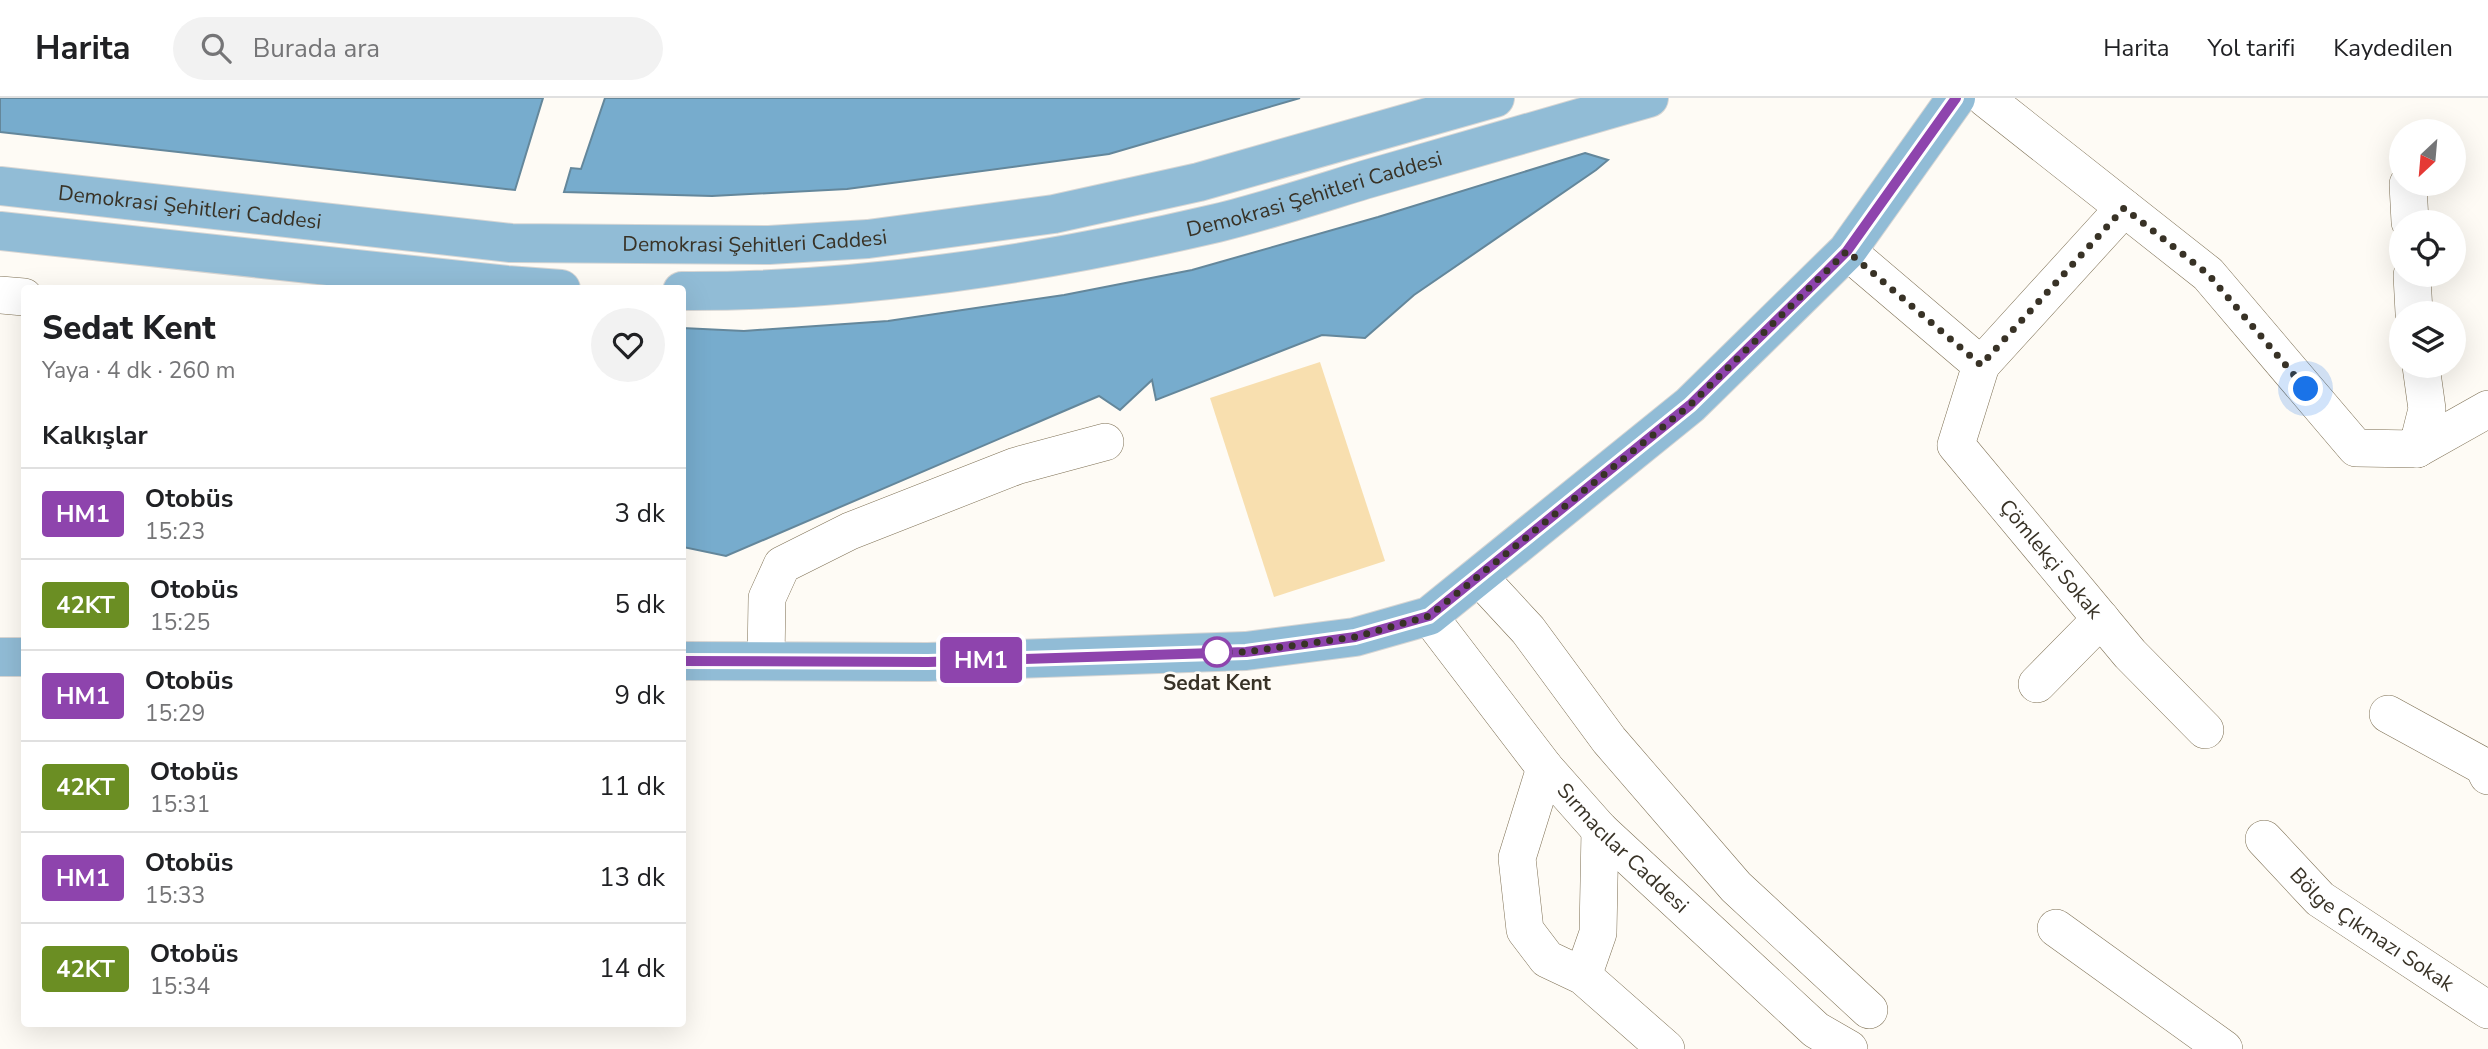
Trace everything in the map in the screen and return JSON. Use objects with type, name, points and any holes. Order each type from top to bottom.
[{"type":"main road","name":"Demokrasi Şehitleri Caddesi","points":[[0,186],[511,243],[769,245],[868,239],[1055,214],[1199,182],[1496,98]]},
{"type":"main road","name":"Demokrasi Şehitleri Caddesi","points":[[686,291],[904,278],[993,268],[1093,251],[1220,222],[1649,98]]},
{"type":"main road","points":[[686,661],[928,662],[1246,652],[1355,637],[1429,616],[1690,405],[1847,251],[1956,98]]},
{"type":"main road","points":[[0,231],[507,285]]},
{"type":"main road","points":[[0,657],[21,657]]},
{"type":"street","points":[[1985,98],[2208,274],[2356,448],[2417,449],[2488,408]]},
{"type":"street","name":"Çömlekçi Sokak","points":[[2124,208],[1981,365],[1956,445],[2130,654],[2205,730]]},
{"type":"street","points":[[1847,251],[1981,365]]},
{"type":"street","points":[[0,295],[21,297]]},
{"type":"street","points":[[2417,449],[2427,409],[2423,378]]},
{"type":"street","points":[[766,661],[767,598],[782,565],[850,531],[1016,466],[1105,442]]},
{"type":"street","points":[[1478,576],[1528,630],[1609,740],[1736,887],[1869,1010]]},
{"type":"street","name":"Sırmacılar Caddesi","points":[[1429,616],[1545,768],[1600,830],[1816,1030],[1849,1049]]},
{"type":"street","points":[[2037,684],[2101,618]]},
{"type":"street","points":[[2388,714],[2483,766],[2488,776]]},
{"type":"street","points":[[1545,768],[1517,858],[1525,930],[1547,960],[1583,976],[1666,1049]]},
{"type":"street","points":[[1583,976],[1598,933],[1600,830]]},
{"type":"street","name":"Bölge Çıkmazı Sokak","points":[[2264,839],[2320,899],[2488,1010]]},
{"type":"street","points":[[2056,928],[2224,1049]]},
{"type":"shaded area","points":[[1320,362],[1385,561],[1274,597],[1210,398]]},
{"type":"water","points":[[0,98],[543,98],[515,190],[0,132]]},
{"type":"water","points":[[605,98],[1300,98],[1109,154],[847,189],[712,196],[564,192],[571,168],[581,169]]},
{"type":"water","points":[[1585,153],[1608,160],[1414,295],[1365,338],[1322,335],[1156,400],[1152,380],[1120,410],[1099,396],[726,556],[686,548],[686,328],[744,331],[888,321],[1064,295],[1192,270],[1378,217]]},
{"type":"bus line","name":"HM1","points":[[686,661],[928,662],[1246,652],[1355,637],[1429,616],[1690,405],[1827,271],[1847,251],[1956,98]]},
{"type":"place","name":"Sedat Kent","points":[[1217,652]]},
{"type":"route","points":[[1217,652],[1246,652],[1355,637],[1429,616],[1690,405],[1847,251],[1981,365],[2124,208],[2208,274],[2306,389]]}]
